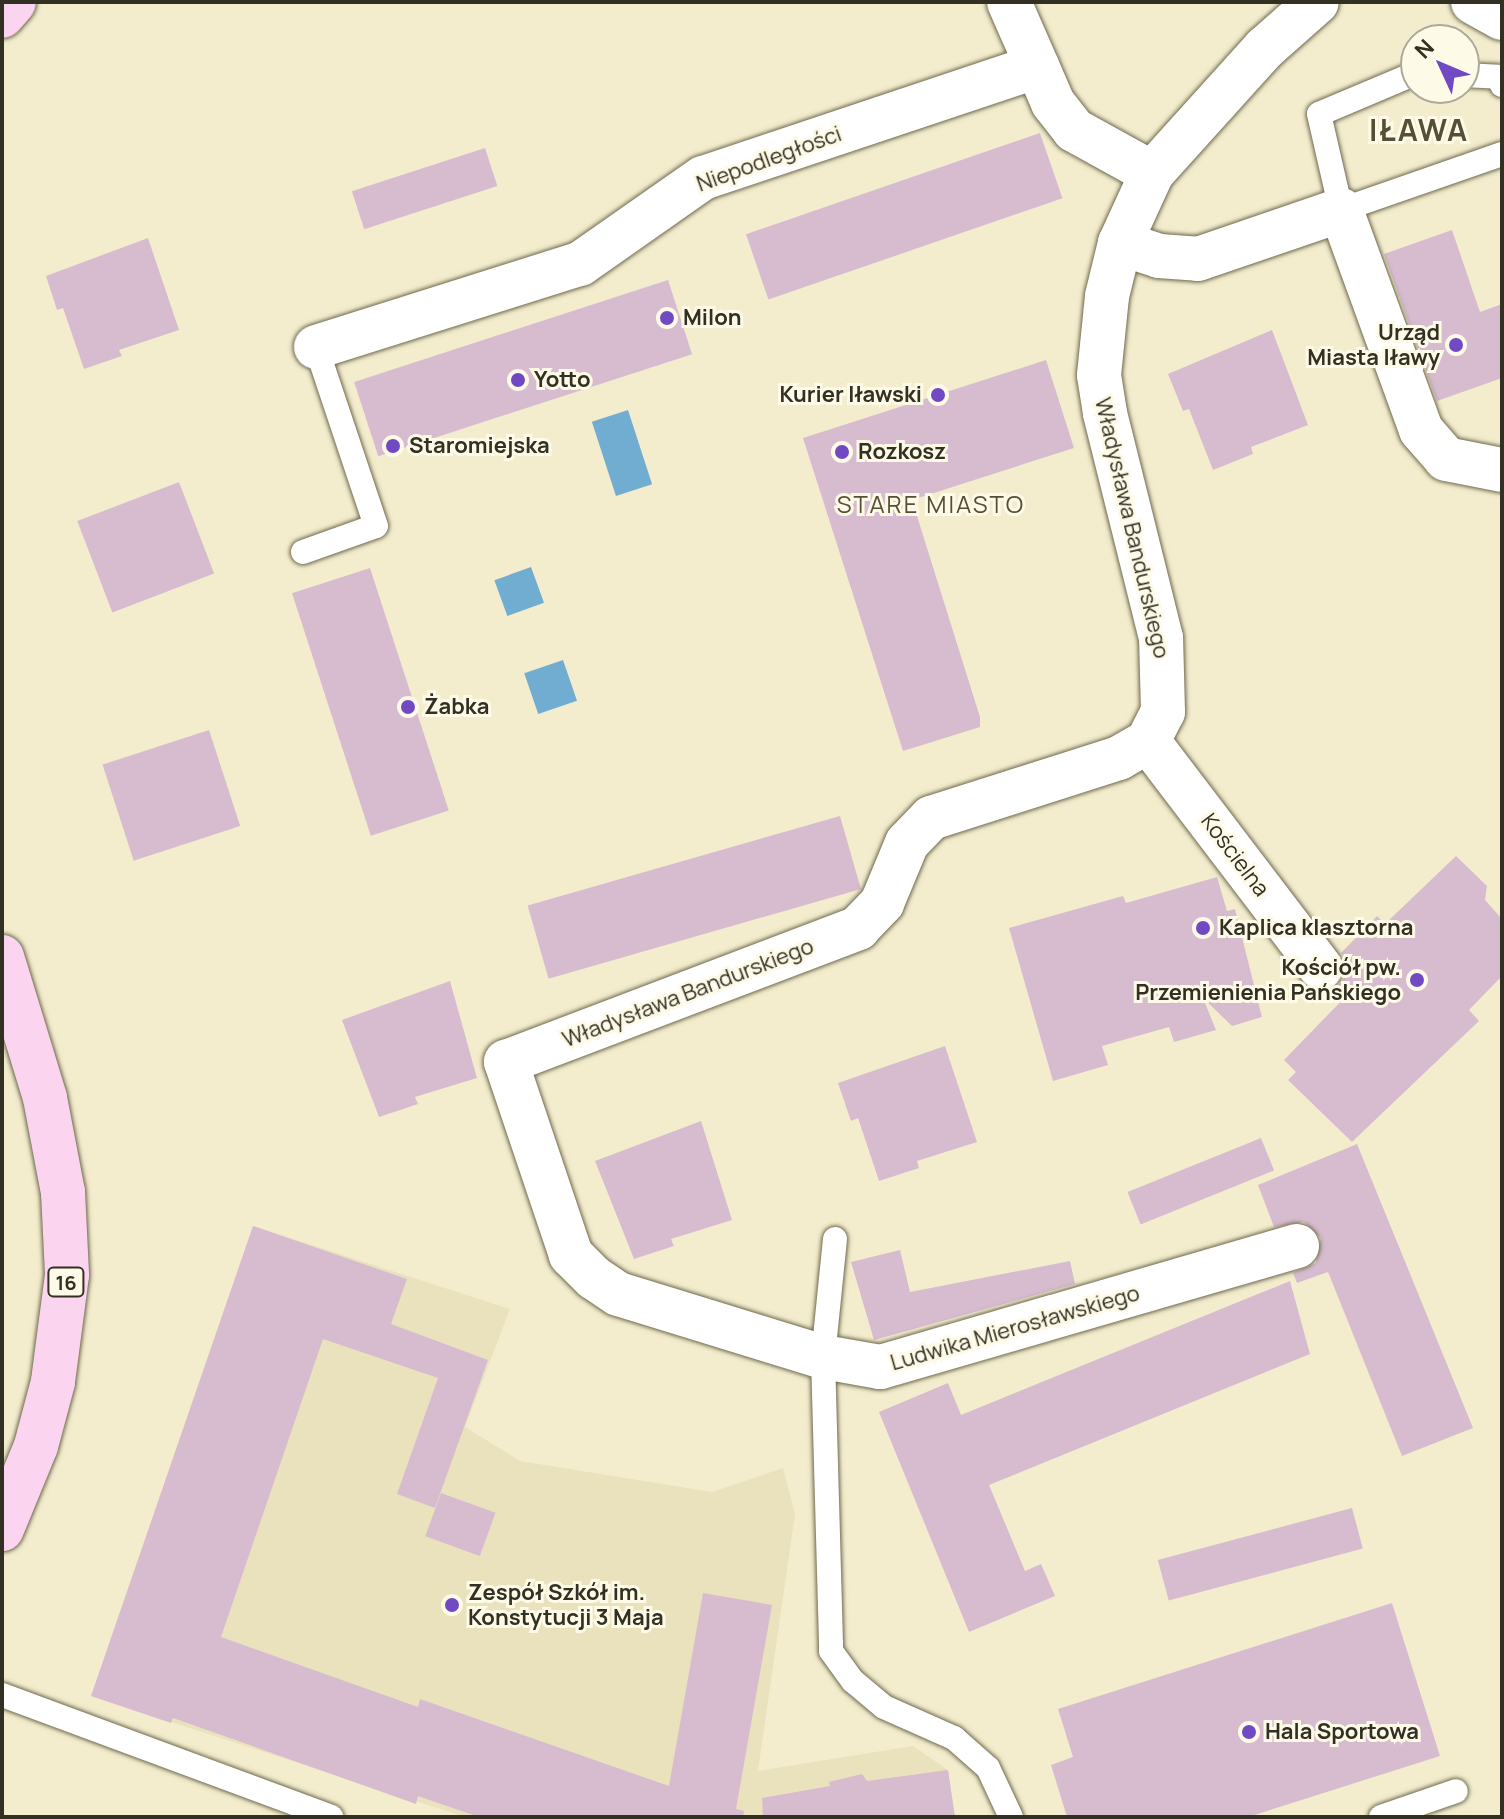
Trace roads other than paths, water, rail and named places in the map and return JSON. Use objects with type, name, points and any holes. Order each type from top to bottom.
[{"type":"main road","points":[[2,16],[14,2]]},
{"type":"main road","name":"16","points":[[2,957],[45,1098],[63,1192],[67,1275],[53,1382],[36,1446],[2,1529]]},
{"type":"street","points":[[1009,2],[1053,103],[1074,130],[1152,173]]},
{"type":"street","points":[[1317,2],[1265,48],[1152,173],[1120,243],[1159,256],[1198,259],[1341,210],[1421,430],[1446,459],[1502,470]]},
{"type":"street","points":[[1473,2],[1502,18]]},
{"type":"street","name":"Niepodległości","points":[[316,347],[580,264],[703,178],[1037,66]]},
{"type":"street","name":"Władysława Bandurskiego","points":[[506,1062],[858,928],[882,903],[907,843],[931,818],[1119,758],[1148,741],[1163,712],[1161,638],[1099,375],[1100,335],[1120,243]]},
{"type":"street","name":"Kościelna","points":[[1148,741],[1321,968]]},
{"type":"street","name":"Ludwika Mierosławskiego","points":[[506,1062],[571,1255],[594,1278],[618,1294],[823,1357],[880,1367],[1297,1246]]},
{"type":"lane","points":[[1480,76],[1498,77],[1502,85]]},
{"type":"lane","points":[[1400,80],[1319,114],[1341,210],[1502,154]]},
{"type":"lane","points":[[303,552],[376,526],[316,347]]},
{"type":"lane","points":[[835,1239],[823,1357],[831,1651],[853,1681],[884,1707],[954,1738],[988,1768],[1011,1817]]},
{"type":"lane","points":[[2,1695],[331,1817]]},
{"type":"lane","points":[[1381,1817],[1456,1791]]},
{"type":"water","points":[[628,410],[652,484],[616,496],[592,422]]},
{"type":"water","points":[[531,567],[544,603],[507,616],[494,580]]},
{"type":"water","points":[[563,660],[577,701],[538,714],[524,673]]},
{"type":"place","name":"Milon","points":[[667,318]]},
{"type":"place","name":"Urząd Miasta Iławy","points":[[1456,345]]},
{"type":"place","name":"Yotto","points":[[518,380]]},
{"type":"place","name":"Kurier Iławski","points":[[938,395]]},
{"type":"place","name":"Staromiejska","points":[[393,446]]},
{"type":"place","name":"Rozkosz","points":[[842,452]]},
{"type":"place","name":"Żabka","points":[[408,707]]},
{"type":"place","name":"Kaplica klasztorna","points":[[1203,928]]},
{"type":"place","name":"Kościół pw. Przemienienia Pańskiego","points":[[1417,980]]},
{"type":"place","name":"Zespół Szkół im. Konstytucji 3 Maja","points":[[452,1605]]},
{"type":"place","name":"Hala Sportowa","points":[[1249,1732]]},
{"type":"district","name":"IŁAWA","points":[[1419,130]]},
{"type":"district","name":"STARE MIASTO","points":[[931,504]]}]
